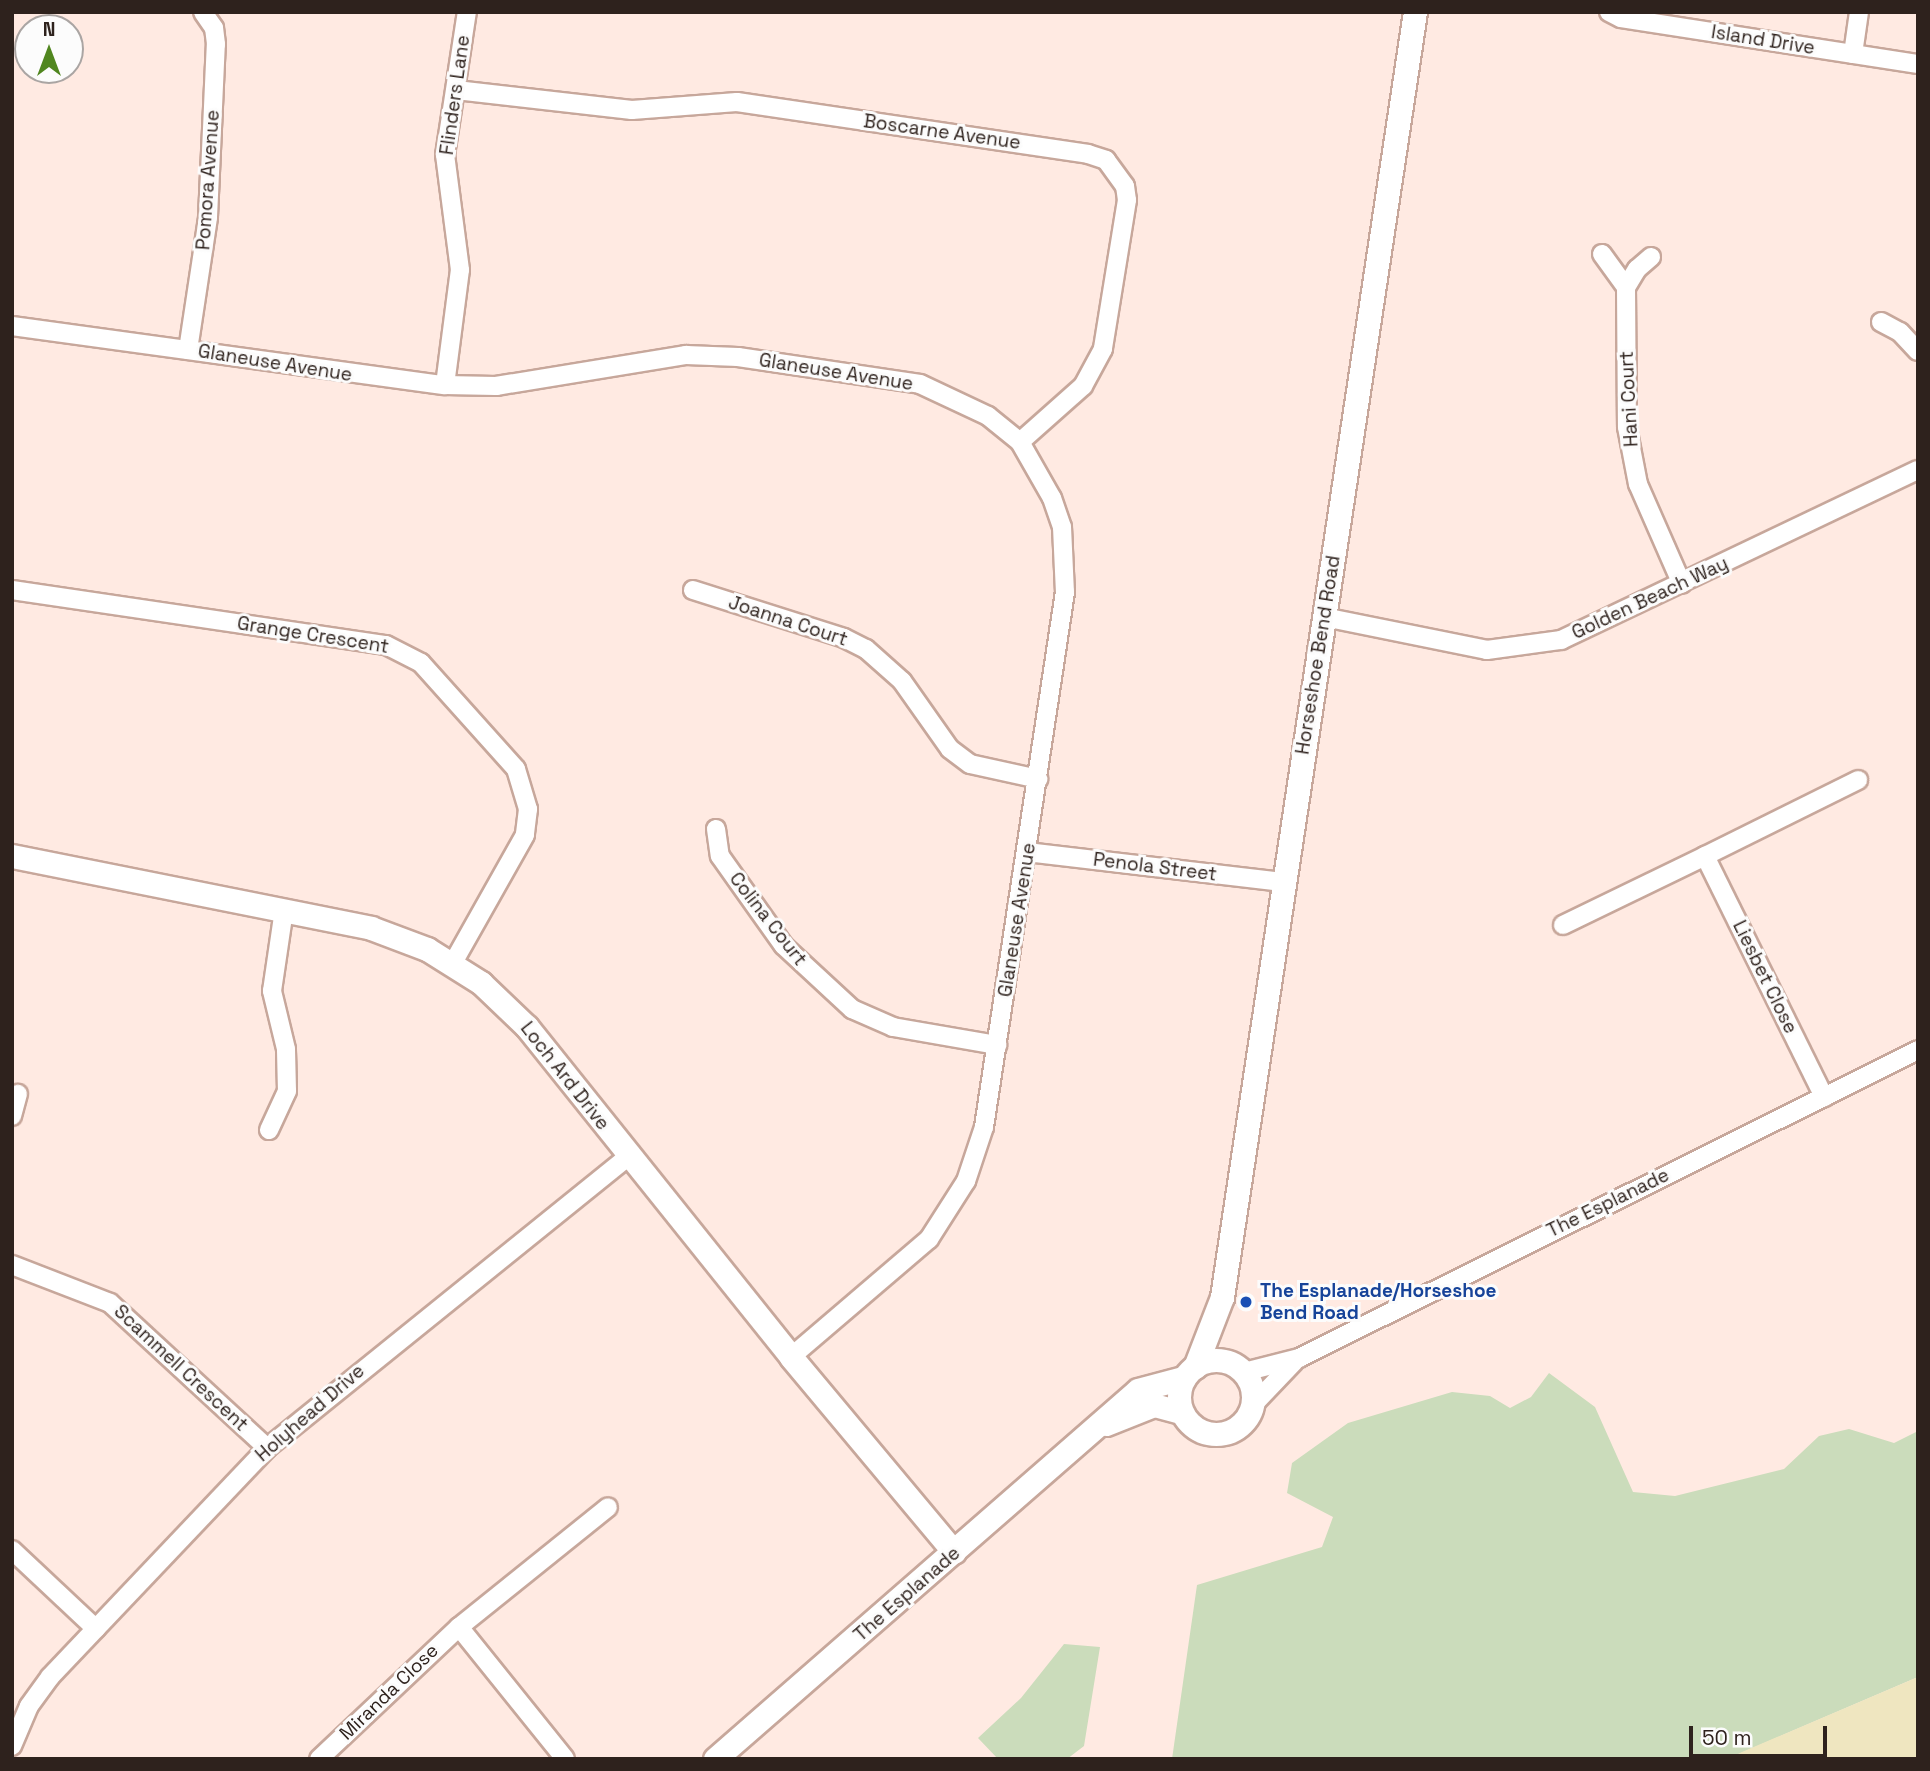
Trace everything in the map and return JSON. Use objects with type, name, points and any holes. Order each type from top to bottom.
[{"type":"street","name":"Pomora Avenue","points":[[188,350],[208,217],[216,57],[214,28],[204,12]]},
{"type":"street","name":"Flinders Lane","points":[[445,385],[460,270],[445,176],[467,12]]},
{"type":"street","name":"Horseshoe Bend Road","points":[[1189,1372],[1222,1297],[1282,882],[1415,12]]},
{"type":"street","name":"Island Drive","points":[[1609,12],[1621,18],[1918,64]]},
{"type":"street","points":[[1853,54],[1858,12]]},
{"type":"street","name":"Boscarne Avenue","points":[[456,90],[632,110],[737,102],[1088,154],[1106,160],[1125,186],[1126,200],[1103,349],[1083,386],[1020,442]]},
{"type":"street","points":[[1602,254],[1626,287],[1637,269],[1651,257]]},
{"type":"street","name":"Hani Court","points":[[1626,287],[1627,427],[1631,457],[1647,510],[1682,584]]},
{"type":"street","points":[[1881,322],[1900,332],[1918,351]]},
{"type":"street","name":"Glaneuse Avenue","points":[[12,326],[445,385],[496,386],[686,355],[738,357],[920,384],[988,416],[1020,442],[1052,498],[1066,559],[1038,779],[979,1147],[950,1210],[906,1262],[791,1357]]},
{"type":"street","name":"Golden Beach Way","points":[[1324,617],[1487,650],[1510,649],[1585,631],[1918,470]]},
{"type":"street","name":"Grange Crescent","points":[[12,590],[386,645],[421,663],[516,769],[528,809],[525,835],[453,963]]},
{"type":"street","name":"Joanna Court","points":[[693,590],[866,649],[902,681],[950,749],[970,764],[1038,779]]},
{"type":"street","points":[[1563,925],[1858,780]]},
{"type":"street","name":"Colina Court","points":[[716,829],[720,856],[784,946],[852,1009],[893,1027],[997,1045]]},
{"type":"street","name":"Penola Street","points":[[1027,852],[1282,882]]},
{"type":"street","name":"Loch Ard Drive","points":[[12,856],[371,928],[453,963],[504,1001],[791,1357],[954,1552]]},
{"type":"street","name":"Liesbet Close","points":[[1705,856],[1824,1097]]},
{"type":"street","points":[[270,1129],[287,1091],[286,1049],[272,991],[284,910]]},
{"type":"street","name":"The Esplanade","points":[[1236,1367],[1299,1358],[1918,1050]]},
{"type":"street","points":[[12,1116],[18,1094]]},
{"type":"street","name":"Holyhead Drive","points":[[12,1746],[40,1690],[267,1448],[628,1157]]},
{"type":"street","name":"Scammell Crescent","points":[[12,1265],[110,1303],[267,1448]]},
{"type":"street","name":"Horseshoe Bend Road","points":[[1222,1297],[1236,1367]]},
{"type":"street","name":"The Esplanade","points":[[1252,1406],[1299,1358]]},
{"type":"street","points":[[1236,1367],[1252,1391],[1252,1406],[1243,1423],[1221,1434],[1196,1429],[1180,1412],[1189,1372],[1236,1367]]},
{"type":"street","name":"The Esplanade","points":[[715,1759],[1138,1390],[1189,1372]]},
{"type":"street","name":"The Esplanade","points":[[1098,1427],[1154,1405],[1172,1406],[1180,1412]]},
{"type":"street","name":"Miranda Close","points":[[319,1759],[459,1627],[608,1507]]},
{"type":"street","points":[[12,1550],[96,1629]]},
{"type":"street","points":[[459,1627],[565,1759]]},
{"type":"green space","points":[[1549,1373],[1595,1407],[1633,1492],[1675,1496],[1784,1469],[1819,1436],[1849,1429],[1894,1443],[1918,1431],[1918,1677],[1727,1759],[1172,1759],[1197,1585],[1322,1547],[1333,1517],[1287,1493],[1292,1463],[1348,1423],[1452,1392],[1490,1396],[1510,1408],[1531,1397]]},
{"type":"green space","points":[[1064,1644],[1100,1647],[1084,1746],[1067,1759],[998,1759],[978,1738],[1021,1698]]},
{"type":"sand","points":[[1918,1677],[1918,1759],[1727,1759],[1742,1752]]},
{"type":"place","name":"The Esplanade/Horseshoe Bend Road","points":[[1246,1302]]}]
